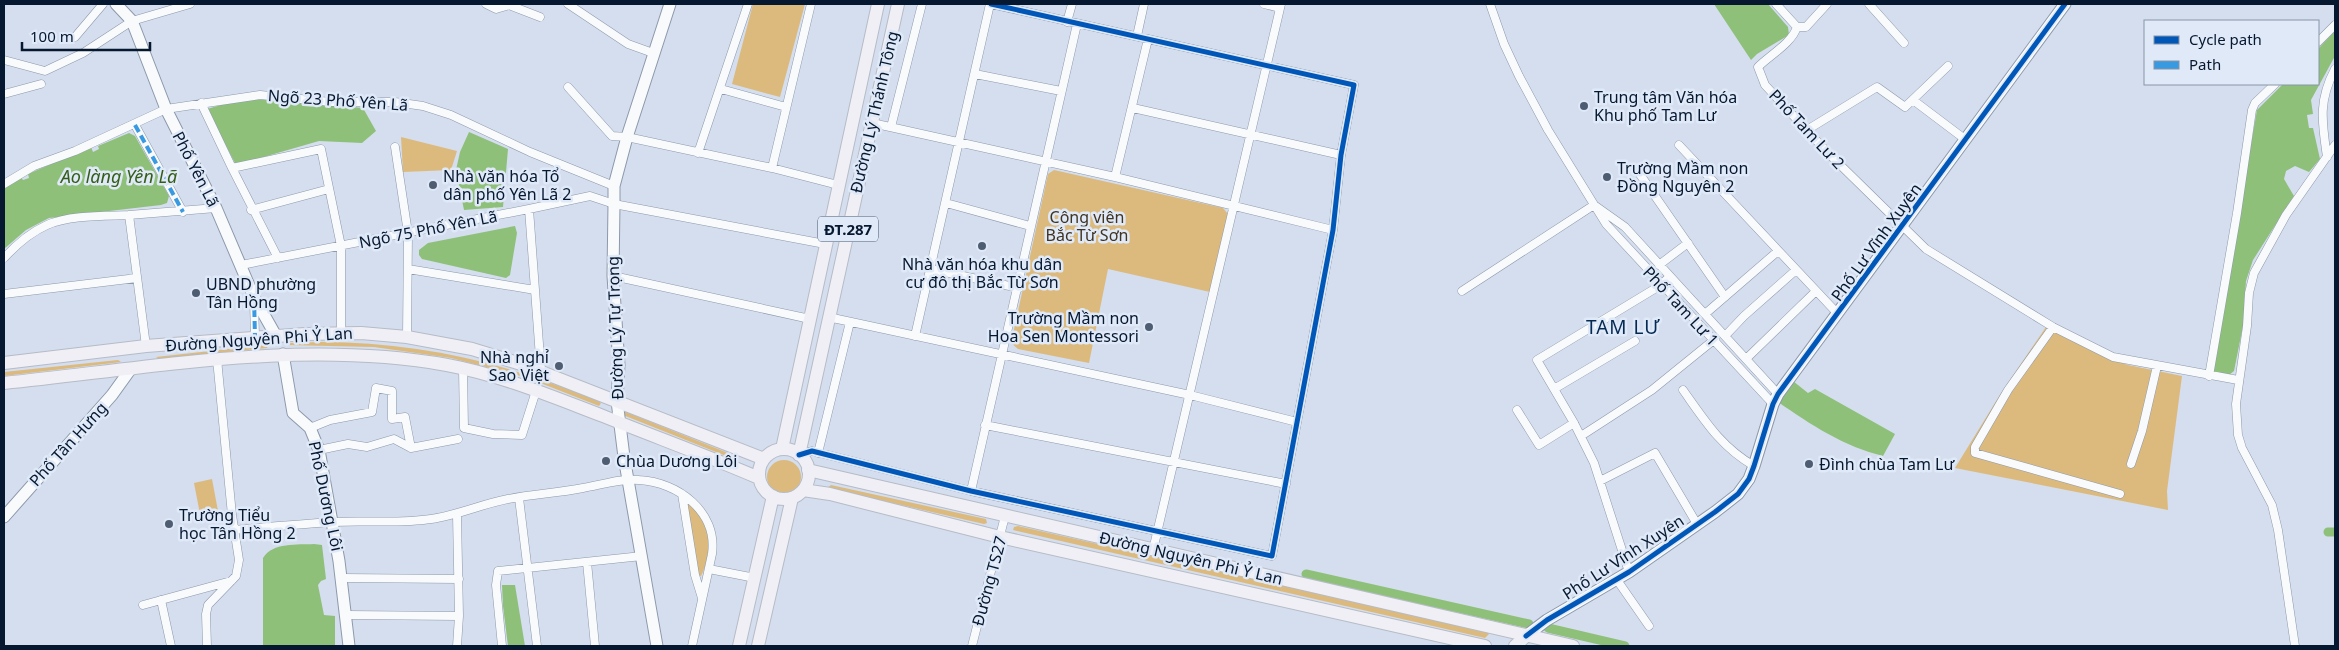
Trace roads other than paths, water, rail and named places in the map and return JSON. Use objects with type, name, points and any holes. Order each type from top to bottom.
[{"type":"main road","name":"Đường Lý Thánh Tông","points":[[782,449],[878,4]]},
{"type":"main road","name":"Đường Lý Thánh Tông","points":[[800,455],[828,317],[898,4]]},
{"type":"main road","points":[[832,212],[850,216]]},
{"type":"main road","name":"Đường Nguyên Phi Ỷ Lan","points":[[4,363],[146,346],[255,337],[341,332],[407,337],[472,349],[541,371],[764,459]]},
{"type":"main road","points":[[276,336],[283,354]]},
{"type":"main road","points":[[130,370],[146,346]]},
{"type":"main road","name":"Đường Nguyên Phi Ỷ Lan","points":[[4,383],[217,359],[283,354],[363,356],[463,369],[536,391],[759,478]]},
{"type":"main road","points":[[782,449],[792,450],[800,455],[808,470],[808,480],[803,490],[792,498],[783,499],[773,496],[764,488],[759,478],[760,467],[764,459],[771,453],[782,449]]},
{"type":"main road","name":"Đường Nguyên Phi Ỷ Lan","points":[[808,470],[1573,646]]},
{"type":"main road","name":"Đường Nguyên Phi Ỷ Lan","points":[[803,490],[1000,537],[1485,646]]},
{"type":"main road","points":[[739,646],[773,496]]},
{"type":"main road","points":[[758,646],[792,498]]},
{"type":"main road","points":[[1515,646],[1526,636]]},
{"type":"street","points":[[75,37],[103,4]]},
{"type":"street","name":"Phố Yên Lã","points":[[116,4],[132,21],[166,109],[216,208],[254,297],[276,336]]},
{"type":"street","points":[[4,60],[45,71],[83,53],[132,21],[190,4]]},
{"type":"street","points":[[486,4],[496,9],[509,5],[540,17]]},
{"type":"street","points":[[568,4],[628,44],[653,53]]},
{"type":"street","points":[[698,153],[748,4]]},
{"type":"street","points":[[772,168],[810,4]]},
{"type":"street","points":[[890,127],[922,4]]},
{"type":"street","points":[[800,455],[812,451],[971,491],[1272,556],[1333,230],[1341,154],[1354,85],[991,4],[915,336]]},
{"type":"street","points":[[1067,22],[1072,4]]},
{"type":"street","points":[[1137,36],[1144,4]]},
{"type":"street","points":[[1153,550],[1281,6],[1264,4]]},
{"type":"street","name":"Phố Tam Lư 1","points":[[1490,4],[1504,44],[1519,76],[1548,130],[1606,224],[1712,341],[1776,399]]},
{"type":"street","points":[[1776,4],[1797,27],[1806,26],[1828,4]]},
{"type":"street","points":[[1869,4],[1904,43]]},
{"type":"street","name":"Phố Lư Vĩnh Xuyên","points":[[1526,636],[1547,620],[1629,572],[1738,494],[1749,480],[1776,399],[2065,4]]},
{"type":"street","name":"Đường Lý Tự Trọng","points":[[657,646],[628,480],[617,402],[619,365],[613,276],[614,186],[666,7]]},
{"type":"street","points":[[971,491],[985,425],[1019,288],[1030,226],[1077,24]]},
{"type":"street","points":[[2319,41],[2335,25]]},
{"type":"street","name":"Phố Tam Lư 2","points":[[1797,27],[1786,42],[1758,67],[1765,85],[1902,228],[1926,249],[2053,327],[2113,357],[2213,377],[2238,380]]},
{"type":"street","points":[[1114,177],[1133,108],[1148,39]]},
{"type":"street","points":[[1807,130],[1877,87],[1905,107],[1948,66]]},
{"type":"street","points":[[2327,158],[2322,110],[2326,86],[2335,68]]},
{"type":"street","points":[[975,74],[1061,92]]},
{"type":"street","points":[[4,94],[41,84]]},
{"type":"street","points":[[2213,377],[2252,110],[2255,103],[2274,85]]},
{"type":"street","points":[[568,88],[607,133],[612,136],[627,137],[772,168],[838,185]]},
{"type":"street","points":[[721,89],[786,107]]},
{"type":"street","name":"Ngõ 23 Phố Yên Lã","points":[[4,184],[46,160],[76,151],[166,109],[260,95],[331,102],[394,102],[422,106],[451,115],[530,152],[614,186]]},
{"type":"street","points":[[1913,100],[1966,140]]},
{"type":"street","points":[[201,104],[251,210],[278,258]]},
{"type":"street","points":[[1133,108],[1341,154]]},
{"type":"street","points":[[872,123],[959,144],[1114,177],[1235,208],[1333,230]]},
{"type":"street","points":[[135,125],[183,212]]},
{"type":"street","points":[[1679,145],[1838,314]]},
{"type":"street","points":[[2295,646],[2278,530],[2272,505],[2238,435],[2235,420],[2238,380],[2254,273],[2286,215],[2335,145]]},
{"type":"street","points":[[395,147],[408,233],[407,337]]},
{"type":"street","points":[[232,168],[321,149],[341,246],[341,332]]},
{"type":"street","points":[[1639,173],[1725,297]]},
{"type":"street","points":[[251,210],[329,189]]},
{"type":"street","name":"Ngõ 75 Phố Yên Lã","points":[[240,265],[529,210],[590,196],[614,204],[825,244]]},
{"type":"street","points":[[946,203],[1030,226]]},
{"type":"street","points":[[1462,291],[1594,205]]},
{"type":"street","name":"Phố Tam Lư 1","points":[[1594,205],[1620,224],[1659,264],[1746,359],[1776,399]]},
{"type":"street","points":[[4,258],[29,236],[48,224],[129,214],[183,212],[216,208]]},
{"type":"street","points":[[529,210],[541,371]]},
{"type":"street","points":[[129,214],[146,346]]},
{"type":"street","points":[[1659,264],[1688,243]]},
{"type":"street","points":[[1705,314],[1778,251]]},
{"type":"street","points":[[931,269],[1019,288]]},
{"type":"street","points":[[408,270],[535,290]]},
{"type":"street","points":[[1580,436],[1652,390],[1723,334],[1796,270]]},
{"type":"street","points":[[613,276],[810,318]]},
{"type":"street","points":[[1629,572],[1600,481],[1574,423],[1537,360],[1661,285],[1670,276]]},
{"type":"street","points":[[4,294],[137,278]]},
{"type":"street","points":[[1746,359],[1816,291]]},
{"type":"street","points":[[254,297],[255,337]]},
{"type":"street","points":[[828,317],[1190,395],[1297,422]]},
{"type":"street","points":[[818,453],[850,322]]},
{"type":"street","points":[[2053,327],[2008,390],[1975,448],[1975,453],[2120,494]]},
{"type":"street","points":[[1554,389],[1635,341]]},
{"type":"street","name":"Phố Dương Lôi","points":[[283,354],[293,413],[310,428],[320,450],[342,578],[349,646]]},
{"type":"street","points":[[207,646],[206,614],[208,605],[233,580],[238,572],[239,560],[234,530],[217,359]]},
{"type":"street","points":[[2131,464],[2142,430],[2157,366]]},
{"type":"street","points":[[463,369],[464,428],[492,434],[522,434],[536,391]]},
{"type":"street","name":"Phố Tân Hưng","points":[[4,516],[112,395],[130,370]]},
{"type":"street","points":[[310,428],[330,420],[372,412],[376,388],[392,391],[392,419],[405,417],[411,448]]},
{"type":"street","points":[[1683,390],[1711,430],[1735,455],[1754,466]]},
{"type":"street","points":[[1517,410],[1539,445],[1574,423]]},
{"type":"street","points":[[985,425],[1286,484]]},
{"type":"street","points":[[320,450],[348,444],[367,447],[394,439],[411,448],[458,439]]},
{"type":"street","points":[[1600,481],[1654,454],[1697,524]]},
{"type":"street","points":[[234,530],[332,522],[429,520],[457,515],[482,505],[519,498],[628,480],[648,481],[682,494],[699,508],[708,522],[714,541],[692,646]]},
{"type":"street","points":[[682,494],[695,574],[702,600]]},
{"type":"street","points":[[519,498],[537,646]]},
{"type":"street","points":[[457,515],[459,579],[457,646]]},
{"type":"street","name":"Đường TS27","points":[[972,646],[1006,516]]},
{"type":"street","points":[[502,646],[496,573],[509,568],[642,556]]},
{"type":"street","points":[[587,562],[595,646]]},
{"type":"street","points":[[709,568],[755,578]]},
{"type":"street","points":[[342,578],[459,579]]},
{"type":"street","points":[[143,604],[233,580]]},
{"type":"street","points":[[1617,580],[1649,626]]},
{"type":"street","points":[[161,600],[172,646]]},
{"type":"street","points":[[347,616],[459,616]]},
{"type":"water","points":[[1714,4],[1768,4],[1788,27],[1789,35],[1757,54],[1751,60]]},
{"type":"water","points":[[2335,31],[2335,56],[2311,100],[2313,114],[2307,115],[2309,128],[2313,128],[2320,159],[2309,172],[2295,166],[2286,171],[2284,179],[2294,196],[2253,260],[2246,281],[2243,326],[2234,371],[2229,375],[2212,371],[2257,110],[2282,85],[2319,85],[2319,48]]},
{"type":"water","points":[[249,97],[363,108],[376,131],[362,143],[319,141],[236,165],[207,109]]},
{"type":"water","points":[[469,132],[508,149],[503,207],[464,210],[456,170],[460,152]]},
{"type":"water","name":"Ao làng Yên Lã","points":[[129,133],[135,136],[169,196],[167,203],[49,218],[26,230],[4,249],[4,189],[21,177],[23,180],[29,178],[28,174],[91,147],[93,152],[99,149],[98,146]]},
{"type":"water","points":[[515,226],[517,233],[510,275],[506,278],[422,259],[419,255],[419,250],[428,243]]},
{"type":"water","points":[[1793,381],[1808,393],[1815,389],[1895,434],[1883,456],[1854,447],[1840,440],[1775,400]]},
{"type":"water","points":[[322,545],[326,579],[318,585],[324,615],[335,616],[335,646],[263,646],[263,558],[267,553],[279,547]]},
{"type":"water","points":[[502,585],[515,585],[525,646],[508,646]]},
{"type":"waterway","points":[[2328,532],[2335,532]]},
{"type":"waterway","points":[[1306,574],[1529,624]]},
{"type":"waterway","points":[[1548,628],[1625,646]]},
{"type":"place","name":"Trung tâm Văn hóa Khu phố Tam Lư","points":[[1584,106]]},
{"type":"place","name":"Trường Mầm non Đồng Nguyên 2","points":[[1607,177]]},
{"type":"place","name":"Nhà văn hóa Tổ dân phố Yên Lã 2","points":[[433,185]]},
{"type":"place","name":"Nhà văn hóa khu dân cư đô thị Bắc Từ Sơn","points":[[982,246]]},
{"type":"place","name":"UBND phường Tân Hồng","points":[[196,293]]},
{"type":"place","name":"Trường Mầm non Hoa Sen Montessori","points":[[1149,327]]},
{"type":"place","name":"Nhà nghỉ Sao Việt","points":[[559,366]]},
{"type":"place","name":"Chùa Dương Lôi","points":[[606,461]]},
{"type":"place","name":"Đình chùa Tam Lư","points":[[1809,464]]},
{"type":"place","name":"Trường Tiểu học Tân Hồng 2","points":[[169,524]]},
{"type":"district","name":"TAM LƯ","points":[[1623,327]]},
{"type":"park label","name":"Công viên Bắc Từ Sơn","points":[[1087,226]]}]
